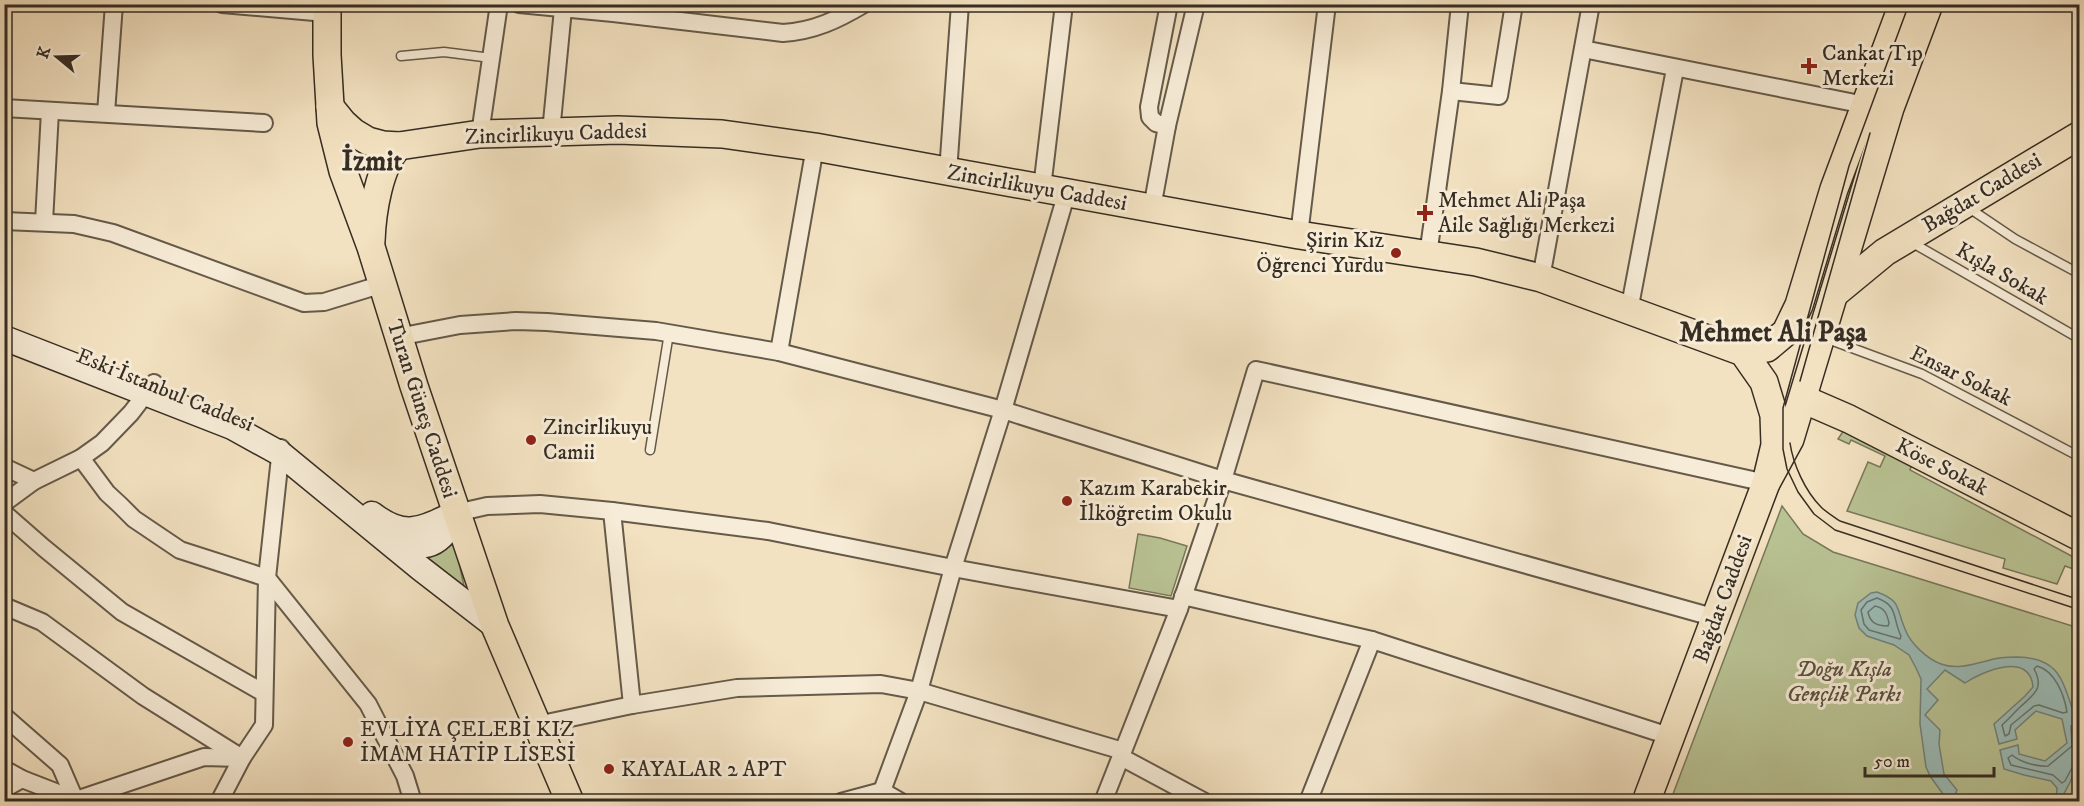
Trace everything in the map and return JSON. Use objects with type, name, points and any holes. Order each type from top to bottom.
[{"type":"main road","points":[[1766,483],[1775,445],[1774,415],[1764,381],[1743,352],[1767,348],[1786,332],[1799,305],[1834,189],[1904,4]]},
{"type":"main road","name":"Bağdat Caddesi","points":[[1647,801],[1766,483],[1790,438],[1890,108],[1929,4]]},
{"type":"main road","name":"Turan Güneş Caddesi","points":[[327,9],[333,139],[371,247],[398,337],[495,626],[570,801]]},
{"type":"main road","name":"Zincirlikuyu Caddesi","points":[[330,107],[343,123],[362,138],[382,145],[399,146],[480,134],[618,130],[722,134],[815,147],[1299,235],[1476,262],[1541,278],[1743,352]]},
{"type":"main road","name":"Bağdat Caddesi","points":[[1834,294],[1896,246],[2079,135]]},
{"type":"main road","points":[[371,247],[372,225],[380,184],[392,153],[399,146]]},
{"type":"main road","points":[[1815,253],[1896,246]]},
{"type":"main road","name":"Eski İstanbul Caddesi","points":[[4,327],[151,388],[281,447],[393,528],[413,530],[456,513]]},
{"type":"main road","name":"Eski İstanbul Caddesi","points":[[4,338],[151,388]]},
{"type":"main road","name":"Köse Sokak","points":[[1803,399],[1860,425],[2079,537]]},
{"type":"main road","name":"Eski İstanbul Caddesi","points":[[281,447],[385,539],[495,626]]},
{"type":"main road","name":"Eski İstanbul Caddesi","points":[[385,539],[408,546],[429,544],[448,532],[456,513]]},
{"type":"street","points":[[106,113],[114,4]]},
{"type":"street","points":[[222,4],[327,9]]},
{"type":"street","points":[[480,134],[499,4]]},
{"type":"street","points":[[519,4],[563,9],[614,9],[783,33],[804,32],[823,26],[864,4]]},
{"type":"street","points":[[948,172],[960,4]]},
{"type":"street","points":[[882,791],[919,691],[952,568],[1003,410],[1054,190],[1064,4]]},
{"type":"street","points":[[1167,126],[1156,123],[1150,117],[1149,107],[1169,4]]},
{"type":"street","points":[[1152,208],[1167,126],[1196,4]]},
{"type":"street","points":[[1299,235],[1327,4]]},
{"type":"street","points":[[1428,255],[1452,91],[1460,4]]},
{"type":"street","points":[[1452,91],[1499,96],[1514,4]]},
{"type":"street","points":[[1541,278],[1591,4]]},
{"type":"street","points":[[551,132],[563,9]]},
{"type":"street","points":[[1583,49],[1865,105]]},
{"type":"street","points":[[1629,311],[1675,69]]},
{"type":"street","points":[[4,108],[264,123]]},
{"type":"street","points":[[44,222],[50,111]]},
{"type":"street","points":[[780,352],[815,147]]},
{"type":"street","points":[[4,221],[74,224],[113,233],[304,303],[324,302],[383,284]]},
{"type":"street","points":[[398,337],[460,325],[516,321],[608,326],[669,333],[780,352],[1003,410],[1223,480],[1716,618]]},
{"type":"street","points":[[1103,801],[1181,602],[1223,480],[1256,370],[1766,483]]},
{"type":"street","points":[[4,503],[34,481],[81,458],[102,443],[116,430],[151,388]]},
{"type":"street","points":[[219,801],[242,758],[264,725],[267,578],[281,447]]},
{"type":"street","points":[[81,458],[107,493],[135,519],[180,550],[267,578],[368,704],[405,776],[413,801]]},
{"type":"street","points":[[4,467],[34,481]]},
{"type":"street","points":[[456,513],[487,506],[518,504],[612,511],[768,531],[952,568],[1181,602],[1372,640],[1672,737]]},
{"type":"street","points":[[612,511],[632,705]]},
{"type":"street","points":[[4,513],[122,612],[264,693]]},
{"type":"street","points":[[4,606],[42,622],[143,696],[242,758]]},
{"type":"street","points":[[1308,801],[1372,640]]},
{"type":"street","points":[[537,725],[632,705],[737,688],[859,683],[896,686],[919,691],[1122,754],[1206,801]]},
{"type":"street","points":[[4,716],[60,765],[76,801]]},
{"type":"street","points":[[4,769],[22,779],[76,801],[204,757],[242,758]]},
{"type":"street","points":[[4,789],[22,779]]},
{"type":"street","points":[[842,801],[882,791],[900,801]]},
{"type":"lane","points":[[401,56],[444,52],[491,58]]},
{"type":"lane","points":[[1963,204],[2015,239],[2079,274]]},
{"type":"lane","name":"Kışla Sokak","points":[[1896,246],[2079,339]]},
{"type":"lane","points":[[650,450],[669,333]]},
{"type":"lane","name":"Ensar Sokak","points":[[1822,337],[1922,374],[2079,458]]},
{"type":"green space","points":[[1844,430],[1912,464],[1910,470],[2079,560],[2079,571],[2065,566],[2057,584],[2003,568],[2005,559],[1847,511],[1868,462],[1880,467],[1885,456],[1851,440],[1849,444],[1838,439]]},
{"type":"green space","name":"Doğu Kışla Gençlik Parkı","points":[[1782,506],[1803,534],[1833,552],[2079,628],[2079,801],[1670,802]]},
{"type":"green space","points":[[1138,534],[1187,546],[1171,596],[1129,588]]},
{"type":"green space","points":[[455,544],[464,586],[423,554]]},
{"type":"water","points":[[1877,592],[1894,602],[1911,640],[1936,662],[1947,666],[1959,666],[2000,658],[2032,658],[2043,662],[2058,674],[2075,716],[2079,738],[2074,771],[2059,801],[2056,801],[2057,788],[2051,781],[2004,769],[2000,750],[2018,745],[2019,754],[2045,761],[2067,743],[2062,719],[2036,711],[2015,730],[2017,739],[1999,744],[1994,724],[2033,687],[2030,676],[2024,670],[2005,667],[1965,683],[1945,670],[1927,689],[1938,700],[1925,715],[1940,730],[1939,744],[1944,774],[1957,790],[1952,801],[1948,801],[1926,767],[1920,724],[1921,679],[1916,668],[1909,655],[1894,645],[1867,636],[1859,628],[1855,615],[1858,603],[1871,593]]},
{"type":"tram line","points":[[1909,4],[1849,166],[1783,408],[1783,449],[1787,469],[1798,492],[1814,514],[1835,530],[2080,610]]},
{"type":"tram line","points":[[1800,381],[1870,133]]},
{"type":"tram line","points":[[1790,443],[1797,468],[1815,501],[1840,521],[2080,600]]},
{"type":"place","name":"Cankat Tıp Merkezi","points":[[1809,66]]},
{"type":"place","name":"Mehmet Ali Paşa Aile Sağlığı Merkezi","points":[[1425,213]]},
{"type":"place","name":"Şirin Kız Öğrenci Yurdu","points":[[1396,253]]},
{"type":"place","name":"Zincirlikuyu Camii","points":[[531,440]]},
{"type":"place","name":"Kazım Karabekir İlköğretim Okulu","points":[[1067,501]]},
{"type":"place","name":"EVLİYA ÇELEBİ KIZ İMAM HATİP LİSESİ","points":[[348,742]]},
{"type":"place","name":"KAYALAR 2 APT","points":[[609,769]]},
{"type":"district","name":"İzmit","points":[[372,161]]},
{"type":"district","name":"Mehmet Ali Paşa","points":[[1773,332]]}]
